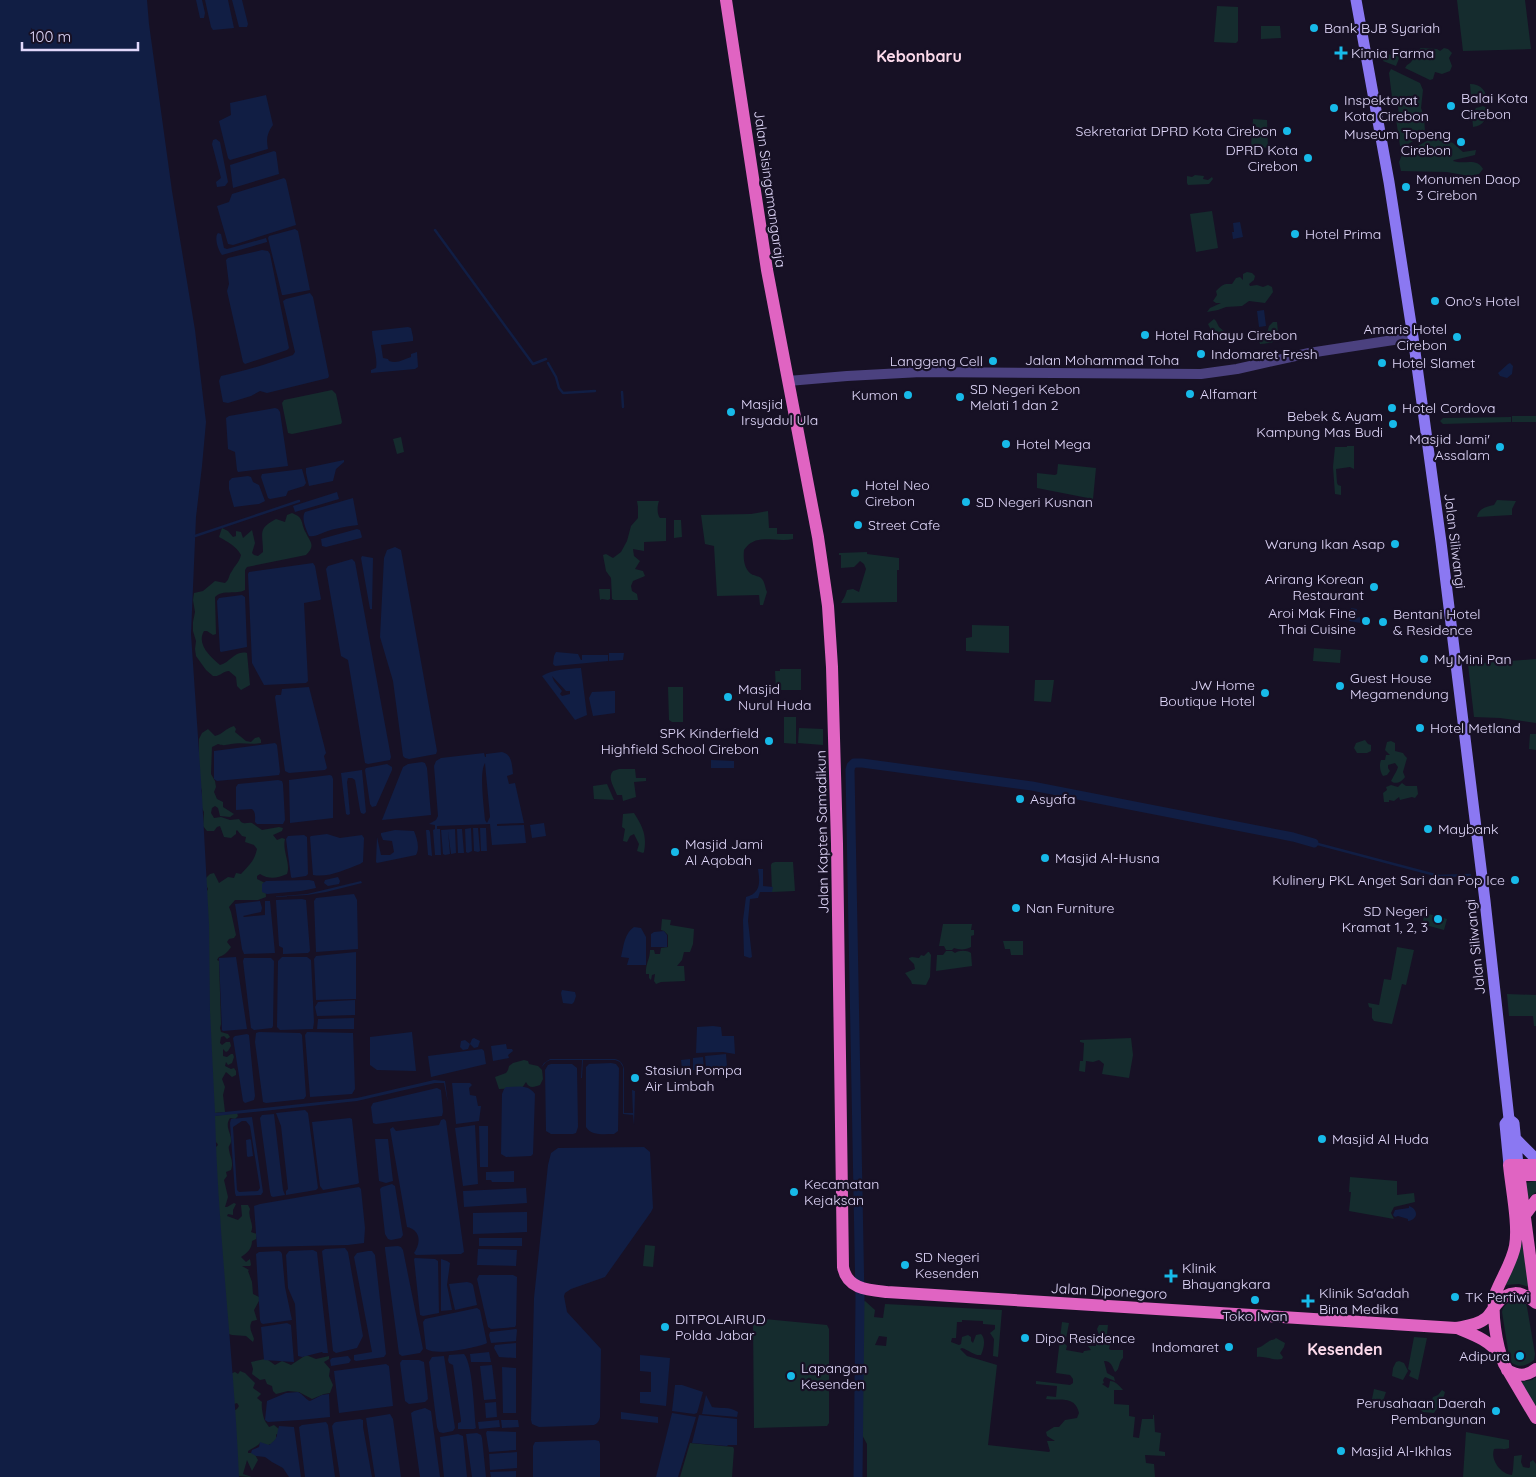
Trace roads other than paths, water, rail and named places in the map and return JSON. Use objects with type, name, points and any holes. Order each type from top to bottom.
[{"type":"highway","name":"Jalan Sisingamangaraja","points":[[726,0],[767,270],[788,381]]},
{"type":"highway","name":"Jalan Kapten Samadikun","points":[[788,381],[822,560],[829,625],[838,885],[842,1267],[847,1279],[858,1287]]},
{"type":"highway","points":[[1514,1170],[1536,1166]]},
{"type":"highway","points":[[1514,1170],[1536,1175]]},
{"type":"highway","name":"Jalan Siliwangi","points":[[1514,1170],[1525,1215],[1536,1302]]},
{"type":"highway","name":"Jalan Siliwangi","points":[[1514,1170],[1515,1246],[1496,1292],[1493,1309],[1500,1356],[1536,1418]]},
{"type":"highway","points":[[1525,1215],[1536,1200]]},
{"type":"highway","name":"Jalan Diponegoro","points":[[858,1287],[887,1292],[971,1298],[1456,1328]]},
{"type":"highway","points":[[1456,1328],[1478,1323],[1485,1319],[1504,1296],[1510,1293],[1522,1294],[1536,1302]]},
{"type":"highway","points":[[1456,1328],[1490,1343],[1500,1356]]},
{"type":"highway","points":[[1507,1370],[1519,1376],[1527,1375],[1536,1369]]},
{"type":"main road","name":"Jalan Siliwangi","points":[[1356,0],[1390,189],[1413,337],[1441,542],[1485,901],[1509,1119],[1505,1124],[1514,1170]]},
{"type":"main road","name":"Jalan Siliwangi","points":[[1509,1119],[1514,1123],[1516,1139],[1514,1170]]},
{"type":"main road","points":[[1516,1139],[1536,1159]]},
{"type":"street","name":"Jalan Mohammad Toha","points":[[788,381],[921,372],[1201,374],[1237,370],[1309,353],[1413,337]]},
{"type":"water","points":[[0,0],[147,0],[172,191],[195,330],[206,422],[196,517],[191,634],[209,924],[210,1011],[215,1113],[357,1098],[434,1080],[445,1081],[448,1103],[444,1083],[435,1083],[357,1101],[215,1116],[219,1206],[234,1386],[239,1477],[0,1477]]},
{"type":"water","points":[[196,0],[202,0],[205,13],[204,18],[200,18]]},
{"type":"water","points":[[205,0],[228,0],[234,28],[213,30]]},
{"type":"water","points":[[232,0],[242,0],[248,24],[247,27],[239,27]]},
{"type":"water","points":[[266,95],[273,125],[269,131],[268,149],[230,160],[219,121],[231,115],[230,103]]},
{"type":"water","points":[[216,139],[220,142],[228,182],[225,186],[217,187],[216,182],[221,178],[212,144],[213,140]]},
{"type":"water","points":[[274,151],[276,152],[279,174],[233,188],[230,165]]},
{"type":"water","points":[[284,178],[296,225],[233,245],[228,244],[217,206],[229,202],[232,194]]},
{"type":"water","points":[[1240,222],[1243,237],[1233,239],[1233,223]]},
{"type":"water","points":[[295,229],[298,231],[310,290],[282,295],[268,238],[269,236]]},
{"type":"water","points":[[218,233],[221,234],[224,248],[227,249],[266,238],[267,242],[222,255],[217,244],[216,237]]},
{"type":"water","points":[[262,250],[268,251],[270,254],[289,348],[245,364],[227,291],[229,284],[226,260]]},
{"type":"water","points":[[310,293],[313,297],[328,378],[267,393],[260,391],[251,396],[228,403],[223,402],[219,381],[221,376],[293,355],[295,352],[283,301]]},
{"type":"water","points":[[1264,310],[1266,326],[1259,327],[1257,311]]},
{"type":"water","points":[[411,328],[413,341],[381,345],[383,358],[392,362],[398,362],[411,357],[411,354],[417,352],[418,367],[415,369],[371,373],[371,370],[376,368],[372,331]]},
{"type":"water","points":[[1510,363],[1513,366],[1512,374],[1507,378],[1500,376],[1498,373]]},
{"type":"water","points":[[275,408],[280,412],[288,466],[238,472],[235,452],[228,449],[226,418]]},
{"type":"water","points":[[344,460],[336,469],[333,481],[309,486],[306,468]]},
{"type":"water","points":[[302,469],[306,483],[304,486],[288,491],[286,496],[268,498],[261,477],[262,474]]},
{"type":"water","points":[[248,476],[259,485],[265,501],[259,504],[234,507],[229,489],[229,481],[232,478]]},
{"type":"water","points":[[337,492],[339,499],[295,512],[293,506]]},
{"type":"water","points":[[353,498],[358,525],[328,531],[316,536],[309,536],[305,527],[305,512]]},
{"type":"water","points":[[357,529],[360,530],[361,538],[326,547],[322,546],[321,539]]},
{"type":"water","points":[[395,547],[401,550],[437,751],[436,754],[409,759],[403,756],[393,681],[380,637],[384,558],[387,550]]},
{"type":"water","points":[[362,556],[373,558],[372,609],[370,609]]},
{"type":"water","points":[[352,559],[355,562],[391,757],[390,760],[368,764],[365,763],[348,660],[341,656],[326,569],[328,566]]},
{"type":"water","points":[[313,563],[321,599],[304,603],[308,681],[306,683],[264,685],[252,663],[248,574],[249,572]]},
{"type":"water","points":[[242,595],[245,597],[247,647],[221,652],[217,601],[219,598]]},
{"type":"water","points":[[1351,608],[1357,609],[1356,618],[1360,617],[1361,623],[1349,621]]},
{"type":"water","points":[[556,652],[578,654],[581,660],[582,655],[608,655],[608,661],[555,666],[553,664]]},
{"type":"water","points":[[609,653],[624,653],[623,660],[609,661]]},
{"type":"water","points":[[581,668],[587,715],[575,720],[542,676],[556,671]],"holes":[[[552,676],[566,691],[570,691],[570,694],[562,696],[560,694],[562,691]]]},
{"type":"water","points":[[309,687],[326,753],[324,756],[327,768],[325,770],[289,773],[285,771],[275,697],[276,695],[281,695],[282,689]]},
{"type":"water","points":[[615,691],[615,713],[593,716],[589,698],[592,692]]},
{"type":"water","points":[[275,743],[277,745],[279,775],[217,781],[214,779],[214,751]]},
{"type":"water","points":[[502,752],[510,757],[513,774],[507,776],[509,784],[515,783],[524,823],[497,824],[497,826],[524,825],[526,843],[492,845],[490,824],[437,826],[437,829],[440,829],[441,855],[435,855],[433,830],[435,825],[429,824],[436,820],[438,816],[434,766],[436,761],[441,758],[484,753],[486,757],[486,754]],"holes":[[[485,763],[490,817],[487,823],[485,820],[482,790],[482,774]]]},
{"type":"water","points":[[711,760],[734,761],[734,768],[711,768]]},
{"type":"water","points":[[425,763],[427,768],[431,815],[382,820],[403,767],[408,764]]},
{"type":"water","points":[[387,764],[392,767],[392,770],[376,806],[372,807],[365,770],[366,768]]},
{"type":"water","points":[[362,770],[366,812],[364,814],[361,813],[355,780],[348,778],[350,814],[348,815],[346,814],[341,773]]},
{"type":"water","points":[[330,775],[333,779],[333,818],[290,823],[289,780]]},
{"type":"water","points":[[282,781],[283,784],[285,820],[283,824],[257,824],[255,822],[255,813],[252,809],[236,810],[236,787],[238,784]]},
{"type":"water","points":[[544,823],[546,836],[532,838],[530,825]]},
{"type":"water","points":[[471,828],[472,851],[468,853],[466,852],[465,829]]},
{"type":"water","points":[[473,828],[478,828],[480,851],[478,852],[474,851]]},
{"type":"water","points":[[480,828],[486,828],[487,851],[481,851]]},
{"type":"water","points":[[455,829],[456,853],[451,854],[448,831],[450,854],[445,855],[443,854],[441,830]]},
{"type":"water","points":[[457,829],[462,829],[464,853],[458,853]]},
{"type":"water","points":[[395,830],[414,831],[418,846],[416,855],[377,863],[377,837],[381,855],[390,855],[394,852],[392,841],[383,840],[381,833]]},
{"type":"water","points":[[426,830],[430,832],[432,856],[428,855]]},
{"type":"water","points":[[327,834],[340,838],[362,835],[364,838],[363,862],[331,874],[313,875],[310,837]]},
{"type":"water","points":[[304,835],[307,837],[308,874],[292,878],[286,839],[288,836]]},
{"type":"water","points":[[758,869],[763,869],[763,886],[773,887],[772,892],[760,892],[758,898],[750,899],[748,921],[752,957],[750,958],[744,956],[743,920],[746,897],[757,890]]},
{"type":"water","points":[[338,877],[339,884],[328,886],[324,883],[325,880]]},
{"type":"water","points":[[266,881],[314,881],[316,888],[267,894],[262,892],[262,884]]},
{"type":"water","points":[[361,881],[362,883],[326,892],[307,895],[269,897],[307,894]]},
{"type":"water","points":[[354,894],[357,900],[358,949],[316,952],[314,901],[316,898]]},
{"type":"water","points":[[276,900],[306,900],[310,951],[308,953],[283,954],[283,948],[279,946]]},
{"type":"water","points":[[260,901],[261,912],[243,916],[265,915],[265,901],[270,901],[275,953],[244,954],[235,904]]},
{"type":"water","points":[[634,927],[641,928],[646,937],[646,965],[627,965],[629,958],[621,957],[626,936]]},
{"type":"water","points":[[664,931],[667,935],[667,947],[651,947],[651,934]]},
{"type":"water","points":[[356,952],[356,999],[316,1000],[314,959],[316,956]]},
{"type":"water","points":[[236,957],[247,1029],[223,1031],[219,958]]},
{"type":"water","points":[[282,957],[307,957],[311,960],[313,1029],[280,1030],[277,1027],[278,961]]},
{"type":"water","points":[[244,958],[271,958],[274,961],[272,1028],[254,1030],[251,1028]]},
{"type":"water","points":[[562,990],[575,992],[576,996],[572,1004],[563,1003]]},
{"type":"water","points":[[355,1000],[355,1015],[317,1016],[315,1007],[318,1002]]},
{"type":"water","points":[[354,1018],[354,1029],[317,1029],[318,1019]]},
{"type":"water","points":[[697,1027],[721,1027],[722,1036],[734,1036],[735,1054],[723,1052],[696,1053]]},
{"type":"water","points":[[307,1032],[353,1033],[355,1089],[352,1094],[310,1097],[305,1035]]},
{"type":"water","points":[[412,1032],[416,1071],[377,1070],[370,1065],[370,1037]]},
{"type":"water","points":[[256,1033],[300,1033],[302,1035],[306,1096],[304,1099],[263,1102],[255,1042]]},
{"type":"water","points":[[249,1035],[255,1096],[254,1100],[245,1103],[243,1101],[233,1038]]},
{"type":"water","points":[[474,1038],[480,1041],[478,1047],[474,1048],[470,1044]]},
{"type":"water","points":[[465,1040],[470,1044],[468,1049],[463,1050],[460,1047],[461,1041]]},
{"type":"water","points":[[506,1044],[507,1049],[512,1049],[513,1051],[508,1055],[509,1058],[493,1061],[491,1046]]},
{"type":"water","points":[[482,1049],[486,1064],[431,1077],[428,1056]]},
{"type":"water","points":[[726,1054],[727,1067],[706,1068],[705,1056]]},
{"type":"water","points":[[703,1057],[704,1070],[693,1070],[693,1058]]},
{"type":"water","points":[[550,1059],[615,1059],[620,1061],[623,1065],[624,1069],[624,1113],[633,1113],[632,1090],[635,1091],[634,1125],[633,1115],[623,1114],[623,1067],[620,1062],[615,1060],[583,1060],[581,1078],[582,1060],[550,1060],[541,1068],[544,1063]]},
{"type":"water","points":[[690,1059],[690,1071],[684,1072],[681,1060]]},
{"type":"water","points":[[551,1064],[572,1064],[577,1068],[578,1127],[576,1133],[551,1134],[546,1131],[545,1070]]},
{"type":"water","points":[[589,1064],[616,1064],[619,1068],[618,1131],[614,1134],[594,1133],[586,1127],[586,1067]]},
{"type":"water","points":[[452,1083],[470,1083],[472,1085],[469,1088],[470,1095],[476,1096],[478,1106],[481,1106],[479,1121],[456,1124]]},
{"type":"water","points":[[506,1087],[526,1087],[535,1094],[533,1154],[531,1156],[506,1157],[501,1154],[502,1094]]},
{"type":"water","points":[[437,1088],[441,1090],[442,1116],[373,1123],[371,1107],[373,1103]]},
{"type":"water","points":[[305,1110],[308,1113],[318,1188],[316,1190],[286,1195],[288,1189],[281,1126],[276,1113]]},
{"type":"water","points":[[274,1114],[285,1195],[273,1197],[270,1192],[260,1118],[262,1115]]},
{"type":"water","points":[[252,1117],[263,1192],[261,1195],[236,1196],[231,1119]],"holes":[[[242,1121],[246,1121],[250,1126],[260,1188],[258,1191],[239,1192],[237,1190],[233,1127]]]},
{"type":"water","points":[[352,1119],[359,1183],[323,1190],[320,1186],[312,1122]]},
{"type":"water","points":[[444,1119],[446,1121],[464,1252],[461,1254],[416,1255],[414,1253],[419,1241],[415,1231],[407,1227],[390,1129],[393,1127],[396,1131],[439,1125],[441,1120]]},
{"type":"water","points":[[475,1125],[478,1184],[463,1186],[455,1128]]},
{"type":"water","points":[[479,1126],[488,1126],[488,1167],[480,1167]]},
{"type":"water","points":[[250,1139],[253,1156],[248,1157],[246,1140]]},
{"type":"water","points":[[375,1139],[388,1139],[393,1181],[386,1183],[379,1181]]},
{"type":"water","points":[[644,1147],[650,1152],[653,1208],[651,1212],[605,1277],[571,1289],[564,1296],[567,1312],[601,1349],[599,1420],[594,1425],[539,1427],[532,1424],[531,1420],[534,1298],[548,1165],[551,1153],[558,1148]]},
{"type":"water","points":[[514,1171],[514,1182],[492,1182],[491,1180],[486,1180],[486,1172]]},
{"type":"water","points":[[392,1184],[395,1186],[403,1235],[401,1238],[391,1240],[385,1234],[380,1189]]},
{"type":"water","points":[[359,1187],[361,1189],[365,1228],[364,1243],[257,1247],[254,1206]]},
{"type":"water","points":[[526,1188],[527,1203],[464,1207],[463,1191]]},
{"type":"water","points":[[1409,1206],[1416,1212],[1416,1216],[1412,1220],[1408,1221],[1408,1219],[1393,1215],[1395,1210],[1409,1208]]},
{"type":"water","points":[[527,1212],[527,1232],[473,1234],[473,1213]]},
{"type":"water","points":[[479,1238],[522,1238],[522,1246],[479,1246]]},
{"type":"water","points":[[398,1246],[403,1250],[423,1349],[420,1353],[402,1356],[399,1354],[385,1249],[385,1247]]},
{"type":"water","points":[[345,1248],[348,1252],[363,1336],[357,1348],[336,1353],[333,1351],[322,1251],[325,1249]]},
{"type":"water","points":[[478,1249],[517,1250],[516,1266],[477,1265]]},
{"type":"water","points":[[313,1250],[317,1252],[328,1353],[322,1352],[302,1357],[298,1356],[295,1304],[288,1288],[286,1255],[289,1251]]},
{"type":"water","points":[[279,1251],[282,1254],[285,1287],[292,1320],[263,1324],[260,1320],[256,1254],[259,1252]]},
{"type":"water","points":[[372,1251],[375,1255],[386,1354],[384,1357],[356,1361],[354,1360],[354,1355],[372,1352],[354,1257],[357,1253]]},
{"type":"water","points":[[415,1258],[435,1259],[438,1261],[439,1313],[420,1315]]},
{"type":"water","points":[[441,1259],[450,1263],[447,1285],[452,1310],[441,1311]]},
{"type":"water","points":[[479,1275],[513,1275],[517,1277],[515,1327],[491,1329],[488,1327],[477,1279]]},
{"type":"water","points":[[467,1282],[473,1285],[477,1305],[455,1310],[449,1284]]},
{"type":"water","points":[[477,1308],[480,1310],[487,1343],[446,1352],[426,1349],[423,1322],[425,1319]]},
{"type":"water","points":[[287,1323],[291,1325],[294,1362],[264,1360],[261,1327]]},
{"type":"water","points":[[516,1329],[516,1341],[491,1343],[490,1332]]},
{"type":"water","points":[[516,1343],[516,1358],[499,1357],[494,1348],[495,1345]]},
{"type":"water","points":[[489,1352],[491,1362],[471,1362],[470,1354]]},
{"type":"water","points":[[464,1354],[471,1378],[476,1428],[474,1429],[458,1429],[458,1423],[461,1420],[453,1365],[448,1360],[449,1355]]},
{"type":"water","points":[[640,1355],[670,1358],[666,1406],[640,1403],[640,1392],[651,1392],[651,1372],[640,1371]]},
{"type":"water","points":[[348,1356],[351,1360],[349,1363],[331,1366],[330,1360],[332,1358]]},
{"type":"water","points":[[444,1356],[455,1428],[453,1431],[443,1433],[439,1432],[437,1427],[429,1362],[432,1357]]},
{"type":"water","points":[[402,1360],[419,1360],[424,1362],[428,1399],[425,1402],[409,1404],[405,1401],[400,1363]]},
{"type":"water","points":[[386,1364],[389,1366],[393,1406],[339,1413],[334,1371]]},
{"type":"water","points":[[492,1365],[496,1399],[484,1400],[480,1366]]},
{"type":"water","points":[[502,1367],[516,1368],[516,1413],[503,1413]]},
{"type":"water","points":[[675,1385],[682,1385],[703,1392],[697,1413],[672,1411]]},
{"type":"water","points":[[298,1392],[310,1401],[329,1394],[330,1417],[292,1421],[268,1422],[265,1420],[267,1401],[286,1393]]},
{"type":"water","points":[[706,1395],[712,1407],[735,1410],[738,1412],[737,1417],[702,1414]]},
{"type":"water","points":[[496,1402],[497,1417],[486,1418],[485,1403]]},
{"type":"water","points":[[425,1408],[431,1411],[440,1477],[420,1477],[411,1413]]},
{"type":"water","points":[[621,1412],[658,1417],[658,1423],[621,1419]]},
{"type":"water","points":[[672,1413],[696,1417],[678,1477],[656,1477]]},
{"type":"water","points":[[390,1414],[393,1419],[401,1477],[375,1477],[366,1418]]},
{"type":"water","points":[[699,1415],[737,1419],[737,1445],[692,1443]]},
{"type":"water","points":[[363,1420],[372,1477],[340,1477],[332,1426],[336,1422]]},
{"type":"water","points":[[499,1420],[500,1427],[479,1429],[478,1422]]},
{"type":"water","points":[[501,1420],[518,1420],[519,1427],[502,1428]]},
{"type":"water","points":[[326,1422],[335,1477],[305,1477],[299,1427]]},
{"type":"water","points":[[279,1426],[294,1427],[301,1477],[289,1477],[283,1468],[265,1457],[256,1456],[251,1453],[252,1450],[259,1447],[260,1442],[269,1445],[277,1437]]},
{"type":"water","points":[[487,1431],[516,1432],[516,1450],[489,1452]]},
{"type":"water","points":[[477,1433],[482,1438],[486,1477],[472,1477],[466,1434]]},
{"type":"water","points":[[458,1434],[463,1436],[467,1477],[444,1477],[440,1437]]},
{"type":"water","points":[[599,1441],[600,1444],[600,1477],[533,1477],[533,1446],[535,1442]]},
{"type":"water","points":[[517,1452],[517,1468],[490,1470],[489,1454]]},
{"type":"water","points":[[516,1471],[516,1477],[491,1477],[490,1472]]},
{"type":"waterway","points":[[435,230],[533,364],[546,359]]},
{"type":"waterway","points":[[548,363],[563,393],[595,391]]},
{"type":"waterway","points":[[622,392],[623,407]]},
{"type":"waterway","points":[[195,536],[299,501]]},
{"type":"waterway","points":[[858,1477],[860,1300],[851,766],[854,763],[862,763],[1032,786],[1293,837],[1314,843]]},
{"type":"waterway","points":[[1314,843],[1439,876],[1470,875]]},
{"type":"place","name":"Bank BJB Syariah","points":[[1314,28]]},
{"type":"place","name":"Kimia Farma","points":[[1341,53]]},
{"type":"place","name":"Balai Kota Cirebon","points":[[1451,106]]},
{"type":"place","name":"Inspektorat Kota Cirebon","points":[[1334,108]]},
{"type":"place","name":"Sekretariat DPRD Kota Cirebon","points":[[1287,131]]},
{"type":"place","name":"Museum Topeng Cirebon","points":[[1461,142]]},
{"type":"place","name":"DPRD Kota Cirebon","points":[[1308,158]]},
{"type":"place","name":"Monumen Daop 3 Cirebon","points":[[1406,187]]},
{"type":"place","name":"Hotel Prima","points":[[1295,234]]},
{"type":"place","name":"Ono's Hotel","points":[[1435,301]]},
{"type":"place","name":"Hotel Rahayu Cirebon","points":[[1145,335]]},
{"type":"place","name":"Amaris Hotel Cirebon","points":[[1457,337]]},
{"type":"place","name":"Indomaret Fresh","points":[[1201,354]]},
{"type":"place","name":"Langgeng Cell","points":[[993,361]]},
{"type":"place","name":"Hotel Slamet","points":[[1382,363]]},
{"type":"place","name":"Alfamart","points":[[1190,394]]},
{"type":"place","name":"Kumon","points":[[908,395]]},
{"type":"place","name":"SD Negeri Kebon Melati 1 dan 2","points":[[960,397]]},
{"type":"place","name":"Hotel Cordova","points":[[1392,408]]},
{"type":"place","name":"Masjid Irsyadul Ula","points":[[731,412]]},
{"type":"place","name":"Bebek & Ayam Kampung Mas Budi","points":[[1393,424]]},
{"type":"place","name":"Hotel Mega","points":[[1006,444]]},
{"type":"place","name":"Masjid Jami' Assalam","points":[[1500,447]]},
{"type":"place","name":"Hotel Neo Cirebon","points":[[855,493]]},
{"type":"place","name":"SD Negeri Kusnan","points":[[966,502]]},
{"type":"place","name":"Street Cafe","points":[[858,525]]},
{"type":"place","name":"Warung Ikan Asap","points":[[1395,544]]},
{"type":"place","name":"Arirang Korean Restaurant","points":[[1374,587]]},
{"type":"place","name":"Aroi Mak Fine Thai Cuisine","points":[[1366,621]]},
{"type":"place","name":"Bentani Hotel & Residence","points":[[1383,622]]},
{"type":"place","name":"My Mini Pan","points":[[1424,659]]},
{"type":"place","name":"Guest House Megamendung","points":[[1340,686]]},
{"type":"place","name":"JW Home Boutique Hotel","points":[[1265,693]]},
{"type":"place","name":"Masjid Nurul Huda","points":[[728,697]]},
{"type":"place","name":"Hotel Metland","points":[[1420,728]]},
{"type":"place","name":"SPK Kinderfield Highfield School Cirebon","points":[[769,741]]},
{"type":"place","name":"Asyafa","points":[[1020,799]]},
{"type":"place","name":"Maybank","points":[[1428,829]]},
{"type":"place","name":"Masjid Jami Al Aqobah","points":[[675,852]]},
{"type":"place","name":"Masjid Al-Husna","points":[[1045,858]]},
{"type":"place","name":"Kulinery PKL Anget Sari dan Pop Ice","points":[[1515,880]]},
{"type":"place","name":"Nan Furniture","points":[[1016,908]]},
{"type":"place","name":"SD Negeri Kramat 1, 2, 3","points":[[1438,919]]},
{"type":"place","name":"Stasiun Pompa Air Limbah","points":[[635,1078]]},
{"type":"place","name":"Masjid Al Huda","points":[[1322,1139]]},
{"type":"place","name":"Kecamatan Kejaksan","points":[[794,1192]]},
{"type":"place","name":"SD Negeri Kesenden","points":[[905,1265]]},
{"type":"place","name":"Klinik Bhayangkara","points":[[1171,1276]]},
{"type":"place","name":"TK Pertiwi","points":[[1455,1297]]},
{"type":"place","name":"Toko Iwan","points":[[1255,1300]]},
{"type":"place","name":"Klinik Sa'adah Bina Medika","points":[[1308,1301]]},
{"type":"place","name":"DITPOLAIRUD Polda Jabar","points":[[665,1327]]},
{"type":"place","name":"Dipo Residence","points":[[1025,1338]]},
{"type":"place","name":"Indomaret","points":[[1229,1347]]},
{"type":"place","name":"Adipura","points":[[1520,1356]]},
{"type":"place","name":"Lapangan Kesenden","points":[[791,1376]]},
{"type":"place","name":"Perusahaan Daerah Pembangunan","points":[[1496,1411]]},
{"type":"place","name":"Masjid Al-Ikhlas","points":[[1341,1451]]},
{"type":"district","name":"Kebonbaru","points":[[919,56]]},
{"type":"district","name":"Kesenden","points":[[1345,1349]]}]
